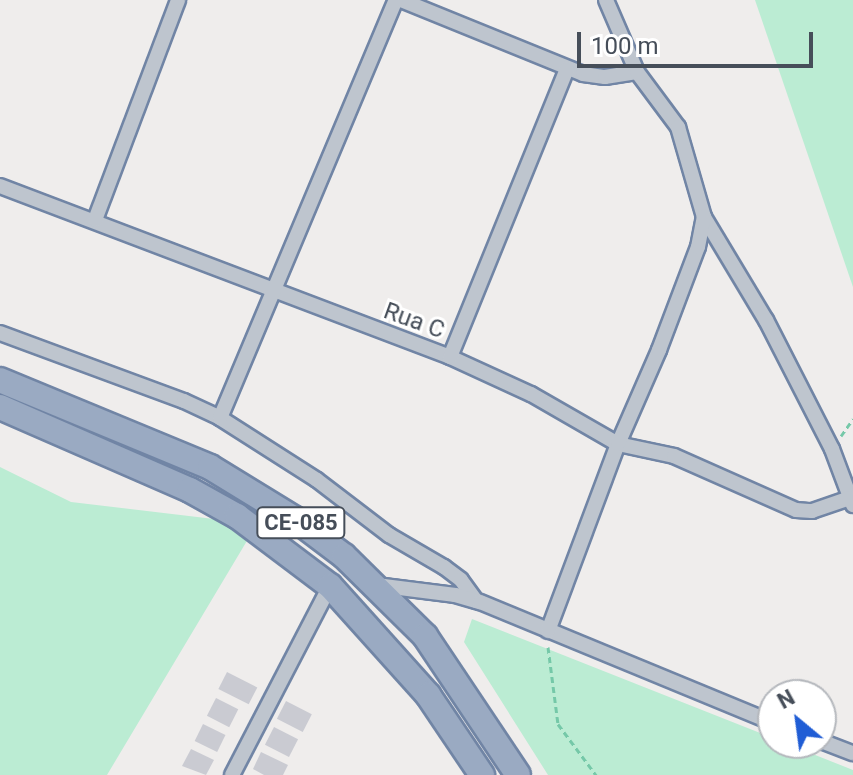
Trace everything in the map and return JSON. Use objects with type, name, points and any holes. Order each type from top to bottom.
[{"type":"highway","name":"CE-085","points":[[0,380],[210,467],[295,519],[376,585],[425,636],[518,775]]},
{"type":"highway","name":"CE-085","points":[[0,407],[190,490],[237,516],[330,586],[428,695],[482,775]]},
{"type":"street","points":[[95,220],[178,0]]},
{"type":"street","points":[[220,418],[399,0],[567,69],[605,77],[637,72]]},
{"type":"street","points":[[606,0],[637,72],[678,127],[704,217],[741,275],[832,449],[851,502]]},
{"type":"street","points":[[450,357],[567,69]]},
{"type":"street","name":"Rua C","points":[[0,186],[95,220],[272,292],[450,357],[531,394],[618,444],[674,456],[796,510],[812,511],[851,502]]},
{"type":"street","points":[[548,631],[618,444],[659,350],[698,247],[704,217]]},
{"type":"street","points":[[0,333],[184,401],[220,418],[317,480],[389,535],[444,567],[461,580],[476,601]]},
{"type":"street","points":[[376,585],[476,601],[757,716]]},
{"type":"street","points":[[232,775],[330,586]]},
{"type":"path","points":[[832,449],[853,419]]},
{"type":"path","points":[[548,631],[548,668],[558,724],[596,775]]},
{"type":"green space","points":[[755,0],[853,0],[853,287]]},
{"type":"green space","points":[[0,467],[71,502],[257,524],[107,775],[0,775]]},
{"type":"green space","points":[[472,619],[757,732],[757,759],[825,759],[853,770],[853,775],[548,775],[464,642]]},
{"type":"building","points":[[227,672],[257,687],[249,704],[218,689]]},
{"type":"building","points":[[216,698],[238,709],[229,727],[207,716]]},
{"type":"building","points":[[286,701],[312,714],[303,732],[277,719]]},
{"type":"building","points":[[203,724],[225,735],[217,752],[195,741]]},
{"type":"building","points":[[274,727],[298,739],[289,757],[265,745]]},
{"type":"building","points":[[191,749],[214,760],[206,775],[182,766]]},
{"type":"building","points":[[261,752],[288,765],[283,775],[264,775],[253,769]]}]
